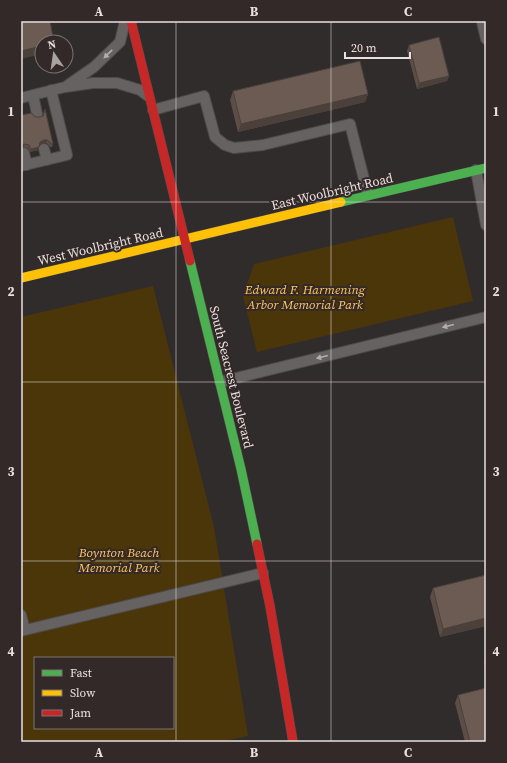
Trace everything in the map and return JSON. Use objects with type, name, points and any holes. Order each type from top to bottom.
[{"type":"street","name":"South Seacrest Boulevard","points":[[131,21],[242,469],[270,606],[293,742]]},
{"type":"street","name":"East Woolbright Road","points":[[185,239],[481,169]]},
{"type":"street","name":"West Woolbright Road","points":[[21,278],[185,239]]},
{"type":"lane","points":[[65,87],[94,68],[120,42],[125,21]]},
{"type":"lane","points":[[486,22],[482,22],[486,39]]},
{"type":"lane","points":[[21,98],[65,87],[93,83],[117,83],[140,90],[151,99]]},
{"type":"lane","points":[[24,153],[24,165],[67,155],[51,90]]},
{"type":"lane","points":[[33,95],[37,114]]},
{"type":"lane","points":[[153,110],[204,96],[215,137],[224,145],[234,148],[263,145],[350,124],[368,195]]},
{"type":"lane","points":[[44,148],[47,160]]},
{"type":"lane","points":[[481,169],[486,225]]},
{"type":"lane","points":[[220,382],[486,317]]},
{"type":"lane","points":[[21,615],[23,631],[263,573]]},
{"type":"green space","name":"Edward F. Harmening Arbor Memorial Park","points":[[453,217],[473,301],[257,352],[243,296],[254,264]]},
{"type":"green space","name":"Boynton Beach Memorial Park","points":[[153,286],[214,527],[248,736],[220,742],[21,742],[21,317]]},
{"type":"building","points":[[21,21],[50,21],[52,34],[34,34],[34,48],[21,51]]},
{"type":"building","points":[[439,37],[449,76],[419,83],[409,45]]},
{"type":"building","points":[[360,61],[368,94],[241,124],[233,91]]},
{"type":"building","points":[[45,109],[53,144],[47,140],[44,140],[40,142],[39,147],[31,149],[29,145],[21,145],[21,115],[32,113],[36,117],[40,117],[43,116]]},
{"type":"building","points":[[486,575],[486,618],[443,629],[433,588]]},
{"type":"building","points":[[486,688],[486,742],[470,742],[458,695]]},
{"type":"traffic: fast","points":[[341,202],[486,168]]},
{"type":"traffic: fast","points":[[190,261],[241,469],[257,544]]},
{"type":"traffic: slow","points":[[21,278],[341,202]]},
{"type":"traffic: jam","points":[[131,21],[190,261]]},
{"type":"traffic: jam","points":[[257,544],[270,606],[293,742]]}]
